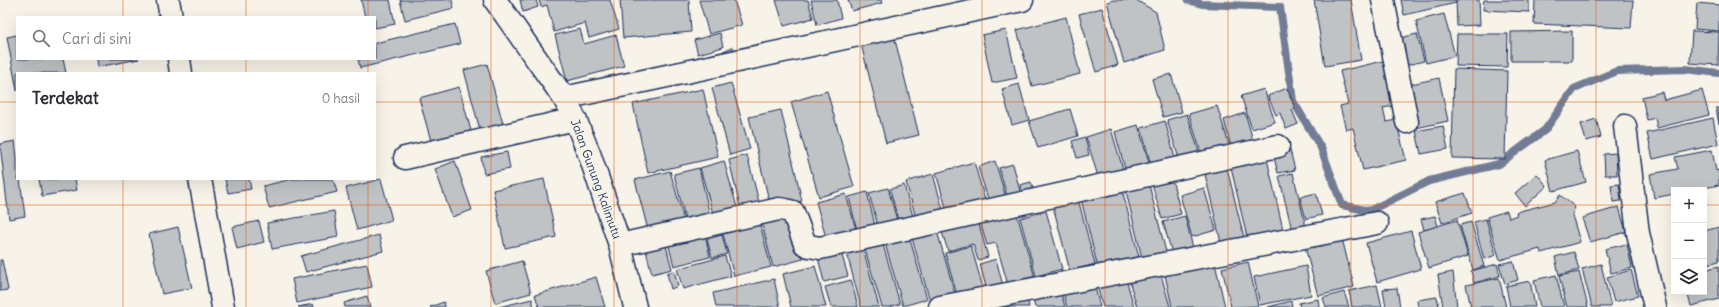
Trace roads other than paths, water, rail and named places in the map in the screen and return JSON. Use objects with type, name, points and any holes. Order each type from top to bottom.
[{"type":"street","points":[[168,0],[172,16]]},
{"type":"street","name":"Jalan Gunung Kalimutu","points":[[495,0],[564,98],[575,119],[590,156],[620,245],[635,307]]},
{"type":"street","points":[[564,98],[1022,0]]},
{"type":"street","points":[[1383,0],[1407,122]]},
{"type":"street","points":[[179,60],[182,72]]},
{"type":"street","points":[[405,158],[575,119]]},
{"type":"street","points":[[1625,126],[1638,233],[1655,307]]},
{"type":"street","points":[[620,245],[779,210],[786,210],[793,212],[805,244],[820,248],[1278,146]]},
{"type":"street","points":[[200,180],[223,307]]},
{"type":"street","points":[[940,307],[1377,223]]},
{"type":"waterway","points":[[1188,0],[1202,4],[1280,7],[1293,101],[1321,148],[1342,205],[1369,211],[1429,181],[1499,164],[1545,130],[1574,89],[1617,71],[1685,69],[1719,73]]}]
